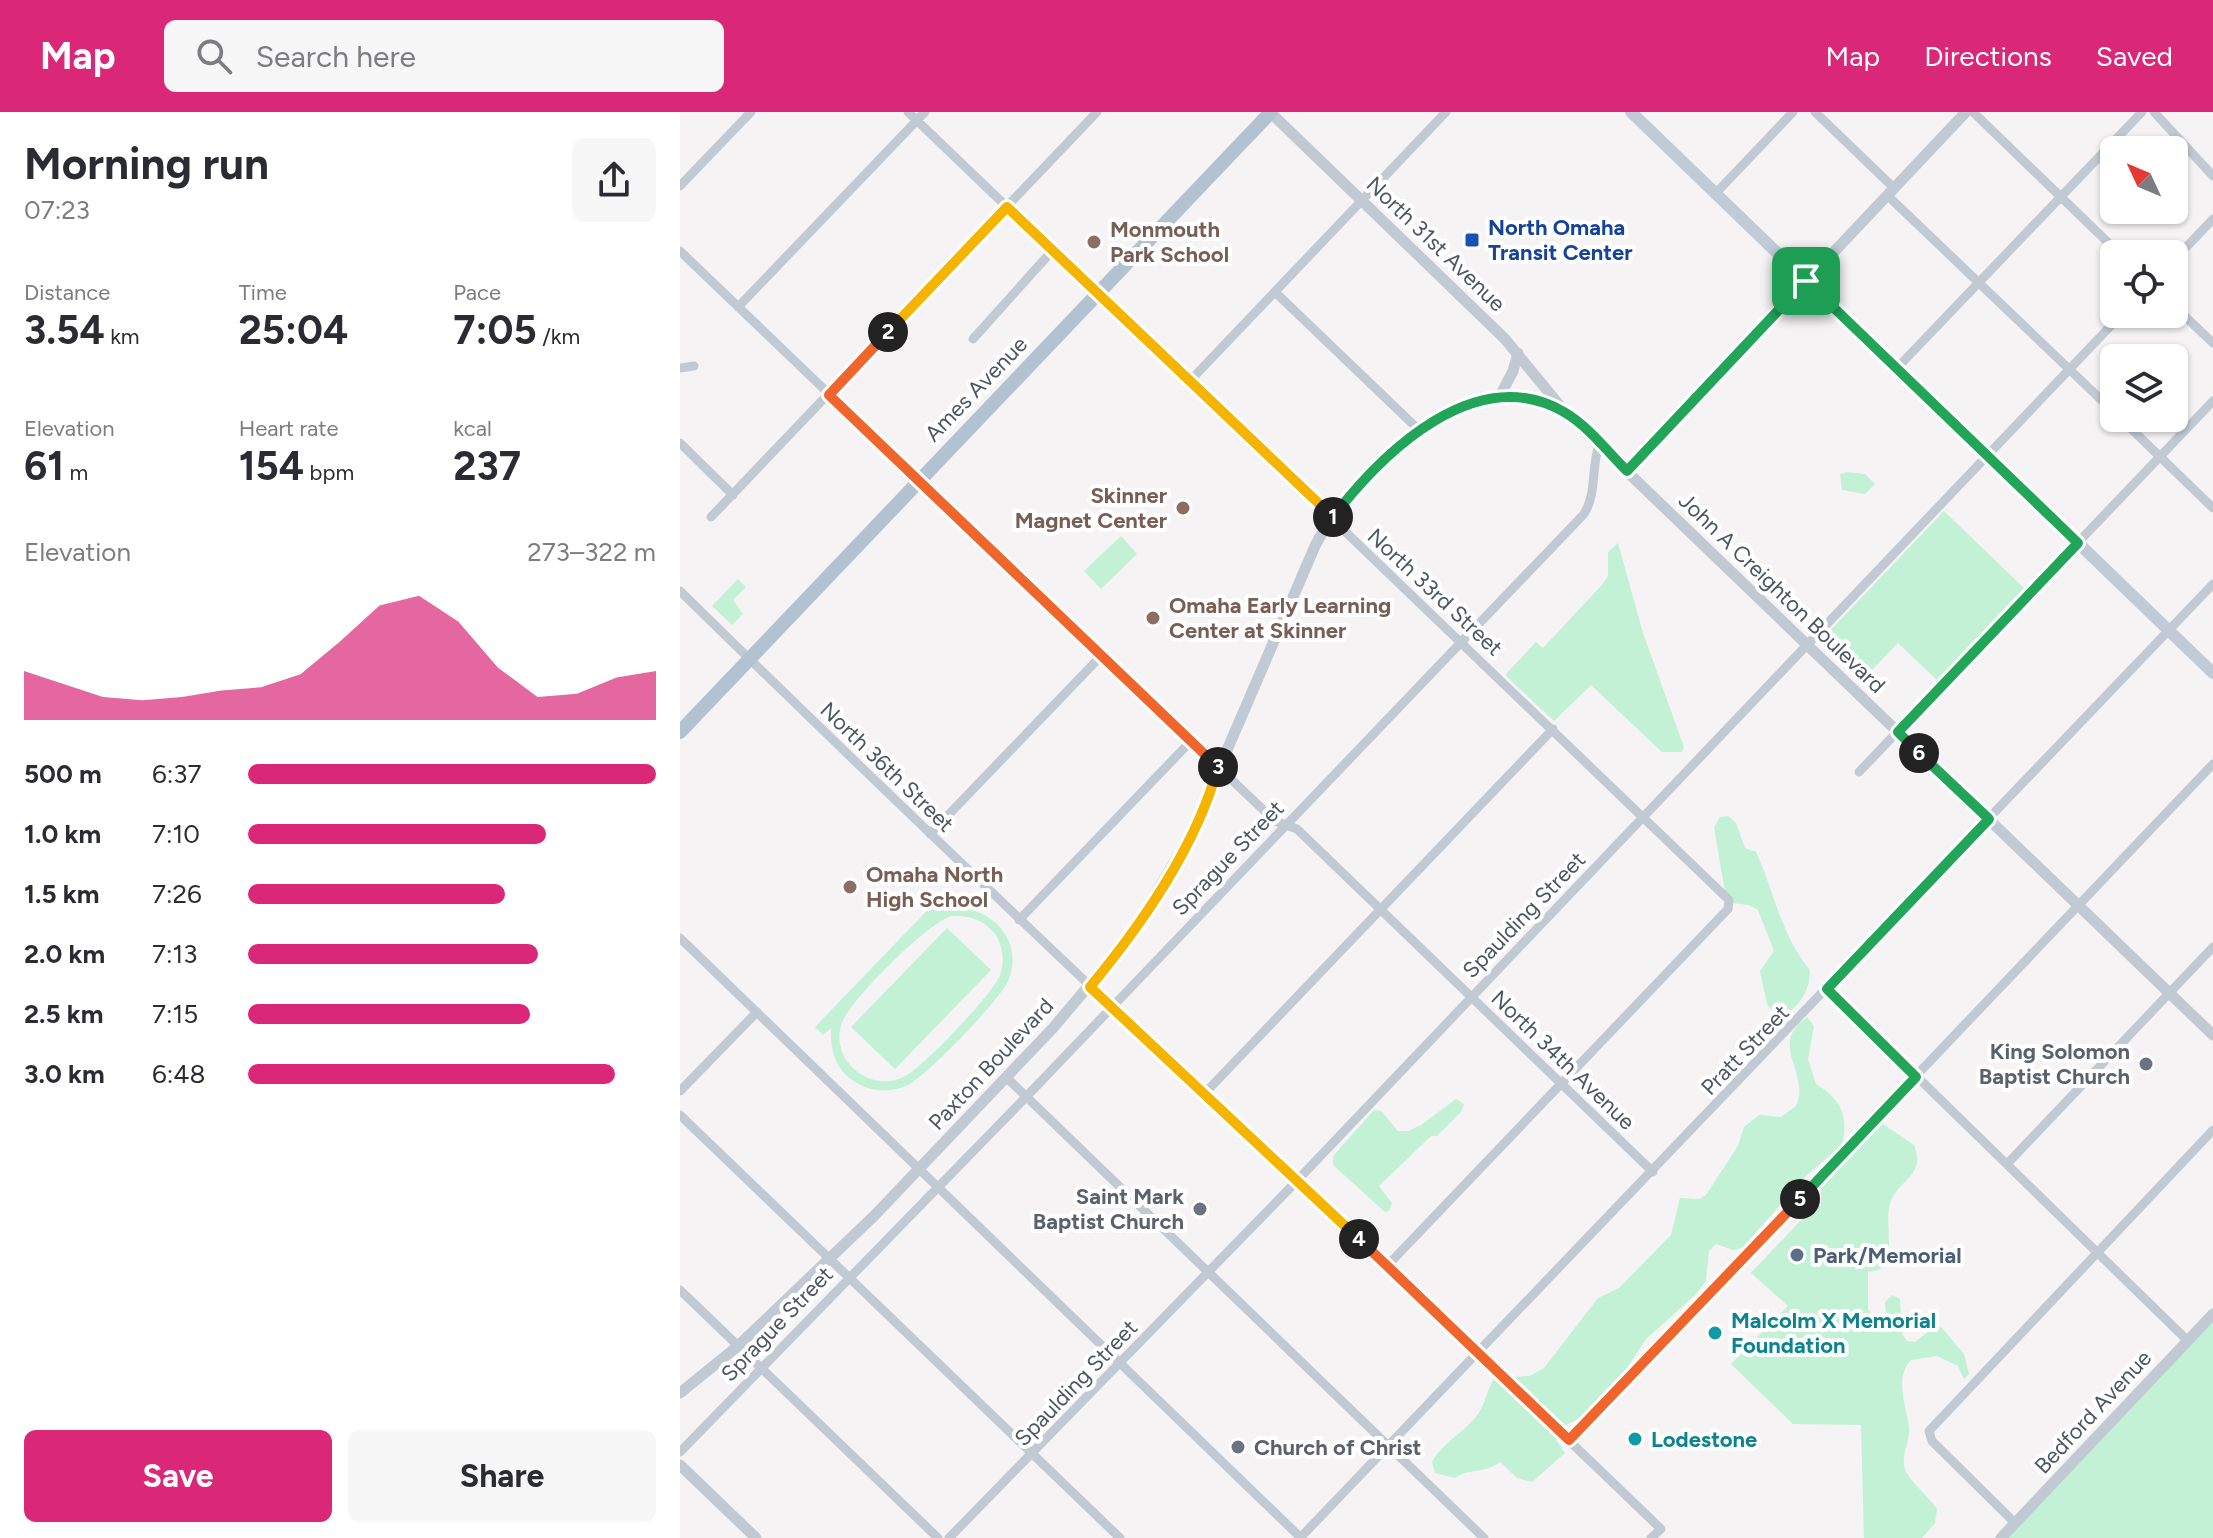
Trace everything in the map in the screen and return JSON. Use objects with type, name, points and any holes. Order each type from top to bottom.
[{"type":"main road","name":"Ames Avenue","points":[[680,732],[1271,112]]},
{"type":"main road","points":[[1631,112],[2213,673]]},
{"type":"street","points":[[680,186],[751,112]]},
{"type":"street","name":"North 33rd Street","points":[[908,112],[1729,900],[1728,909],[1561,1084]]},
{"type":"street","points":[[738,307],[925,112]]},
{"type":"street","points":[[711,517],[1097,112]]},
{"type":"street","name":"North 31st Avenue","points":[[1271,112],[1518,353],[1565,412]]},
{"type":"street","points":[[1188,383],[1446,112]]},
{"type":"street","points":[[1716,193],[1793,112]]},
{"type":"street","points":[[1815,112],[1978,283],[2100,399]]},
{"type":"street","points":[[1627,471],[1966,112]]},
{"type":"street","points":[[1973,112],[2106,240]]},
{"type":"street","points":[[1897,368],[2142,112]]},
{"type":"street","points":[[2154,112],[2213,176]]},
{"type":"street","points":[[2188,245],[2213,219]]},
{"type":"street","name":"North 34th Avenue","points":[[680,251],[1219,768],[1275,821],[1297,829],[1653,1172]]},
{"type":"street","points":[[973,339],[1052,251]]},
{"type":"street","points":[[1275,292],[1420,431]]},
{"type":"street","points":[[2188,319],[2213,343]]},
{"type":"street","name":"Spaulding Street","points":[[949,1538],[1208,1273],[2109,328]]},
{"type":"street","points":[[1500,396],[1518,353]]},
{"type":"street","points":[[680,368],[694,366]]},
{"type":"street","name":"Paxton Boulevard","points":[[680,1393],[738,1346],[920,1169],[1090,987],[1129,938],[1190,836],[1311,555],[1331,519],[1356,489],[1420,431],[1458,409],[1500,396],[1537,402],[1565,412]]},
{"type":"street","points":[[1859,772],[2213,401]]},
{"type":"street","name":"John A Creighton Boulevard","points":[[1565,412],[2213,1035]]},
{"type":"street","points":[[2135,432],[2213,508]]},
{"type":"street","points":[[680,443],[733,495]]},
{"type":"street","name":"Sprague Street","points":[[680,1452],[1114,1007],[1584,514],[1591,502],[1594,461],[1599,445]]},
{"type":"street","name":"Pratt Street","points":[[1301,1538],[2213,584]]},
{"type":"street","name":"North 36th Street","points":[[680,591],[1019,920],[1206,1092],[1661,1529],[1651,1538]]},
{"type":"street","points":[[930,834],[1101,656]]},
{"type":"street","points":[[1206,1092],[1553,729]]},
{"type":"street","points":[[1019,920],[1191,741]]},
{"type":"street","points":[[1569,1440],[2213,764]]},
{"type":"street","points":[[680,938],[1301,1538]]},
{"type":"street","points":[[2007,1164],[2213,947]]},
{"type":"street","points":[[1827,989],[2188,1341]]},
{"type":"street","points":[[680,1091],[757,1012]]},
{"type":"street","points":[[1007,1078],[1484,1538]]},
{"type":"street","points":[[1387,1266],[1561,1084]]},
{"type":"street","points":[[680,1115],[1120,1538]]},
{"type":"street","points":[[2015,1523],[1928,1435],[2213,1130]]},
{"type":"street","points":[[680,1290],[938,1538]]},
{"type":"street","name":"Bedford Avenue","points":[[2001,1538],[2213,1314]]},
{"type":"street","points":[[680,1465],[756,1538]]},
{"type":"green space","points":[[1840,474],[1865,474],[1875,484],[1865,494],[1842,490]]},
{"type":"green space","points":[[1944,511],[2025,589],[1938,681],[1898,643],[1867,675],[1825,636]]},
{"type":"green space","points":[[1121,536],[1137,554],[1101,589],[1084,571]]},
{"type":"green space","points":[[1618,543],[1643,633],[1684,747],[1682,752],[1662,752],[1591,685],[1554,721],[1505,675],[1536,642],[1543,648],[1601,586],[1608,576],[1608,552]]},
{"type":"green space","points":[[738,579],[746,587],[733,600],[743,614],[732,625],[712,606]]},
{"type":"green space","points":[[1728,816],[1736,823],[1745,848],[1756,852],[1785,928],[1810,970],[1805,994],[1788,1013],[1773,1012],[1767,1004],[1760,971],[1774,951],[1758,910],[1749,905],[1732,903],[1725,892],[1714,827],[1720,817]]},
{"type":"green space","points":[[943,894],[951,902],[947,908],[976,911],[1000,927],[1007,938],[1012,951],[1012,966],[1002,991],[945,1054],[906,1086],[879,1090],[854,1081],[842,1071],[835,1058],[831,1028],[823,1035],[815,1027]],"holes":[[[958,916],[981,922],[998,939],[1002,964],[995,984],[960,1026],[910,1073],[884,1081],[859,1073],[842,1053],[839,1040],[841,1025],[847,1014],[908,947],[941,921]]]},
{"type":"green space","points":[[947,928],[991,970],[895,1069],[851,1027]]},
{"type":"green space","points":[[1807,1017],[1814,1026],[1808,1059],[1816,1084],[1832,1096],[1841,1109],[1844,1125],[1842,1145],[1806,1176],[1742,1248],[1733,1250],[1716,1244],[1709,1251],[1706,1281],[1694,1296],[1646,1339],[1618,1382],[1582,1417],[1566,1425],[1556,1440],[1565,1453],[1532,1482],[1517,1478],[1500,1462],[1455,1478],[1435,1473],[1432,1462],[1478,1414],[1494,1378],[1530,1376],[1544,1368],[1598,1298],[1619,1288],[1671,1235],[1680,1198],[1699,1199],[1706,1195],[1738,1146],[1744,1127],[1759,1115],[1781,1117],[1796,1106],[1799,1094],[1790,1048],[1791,1038],[1796,1027]]},
{"type":"green space","points":[[1456,1099],[1464,1104],[1461,1112],[1379,1186],[1392,1203],[1389,1211],[1385,1212],[1333,1165],[1333,1156],[1374,1110],[1381,1111],[1398,1131],[1408,1131]]},
{"type":"green space","points":[[1880,1122],[1914,1145],[1917,1164],[1890,1204],[1889,1248],[1879,1270],[1868,1272],[1868,1309],[1883,1333],[1887,1328],[1885,1302],[1892,1295],[1900,1299],[1902,1334],[1907,1341],[1915,1342],[1933,1328],[1941,1327],[1964,1354],[1969,1374],[1964,1379],[1958,1366],[1937,1356],[1911,1360],[1903,1375],[1902,1392],[1909,1426],[1905,1469],[1937,1509],[1935,1523],[1922,1538],[1864,1538],[1861,1425],[1793,1424],[1731,1364],[1788,1306],[1751,1273],[1804,1217],[1821,1205],[1821,1185],[1826,1176]]},
{"type":"green space","points":[[2213,1320],[2213,1538],[2007,1538]]},
{"type":"place","name":"North Omaha Transit Center","points":[[1472,240]]},
{"type":"place","name":"Monmouth Park School","points":[[1094,242]]},
{"type":"place","name":"Skinner Magnet Center","points":[[1183,508]]},
{"type":"place","name":"Omaha Early Learning Center at Skinner","points":[[1153,618]]},
{"type":"place","name":"Omaha North High School","points":[[850,887]]},
{"type":"place","name":"King Solomon Baptist Church","points":[[2146,1064]]},
{"type":"place","name":"Saint Mark Baptist Church","points":[[1200,1209]]},
{"type":"place","name":"Park/Memorial","points":[[1797,1255]]},
{"type":"place","name":"Malcolm X Memorial Foundation","points":[[1715,1333]]},
{"type":"place","name":"Lodestone","points":[[1635,1439]]},
{"type":"place","name":"Church of Christ","points":[[1238,1447]]},
{"type":"route","points":[[1007,207],[1331,519],[1356,489],[1420,431],[1458,409],[1500,396],[1522,398],[1565,412],[1627,471],[1806,281],[2078,543],[1898,732],[1989,819],[1827,989],[1916,1077],[1569,1440],[1122,1012],[1090,987],[1129,938],[1161,889],[1190,836],[1219,768],[829,395],[1007,207]]}]
